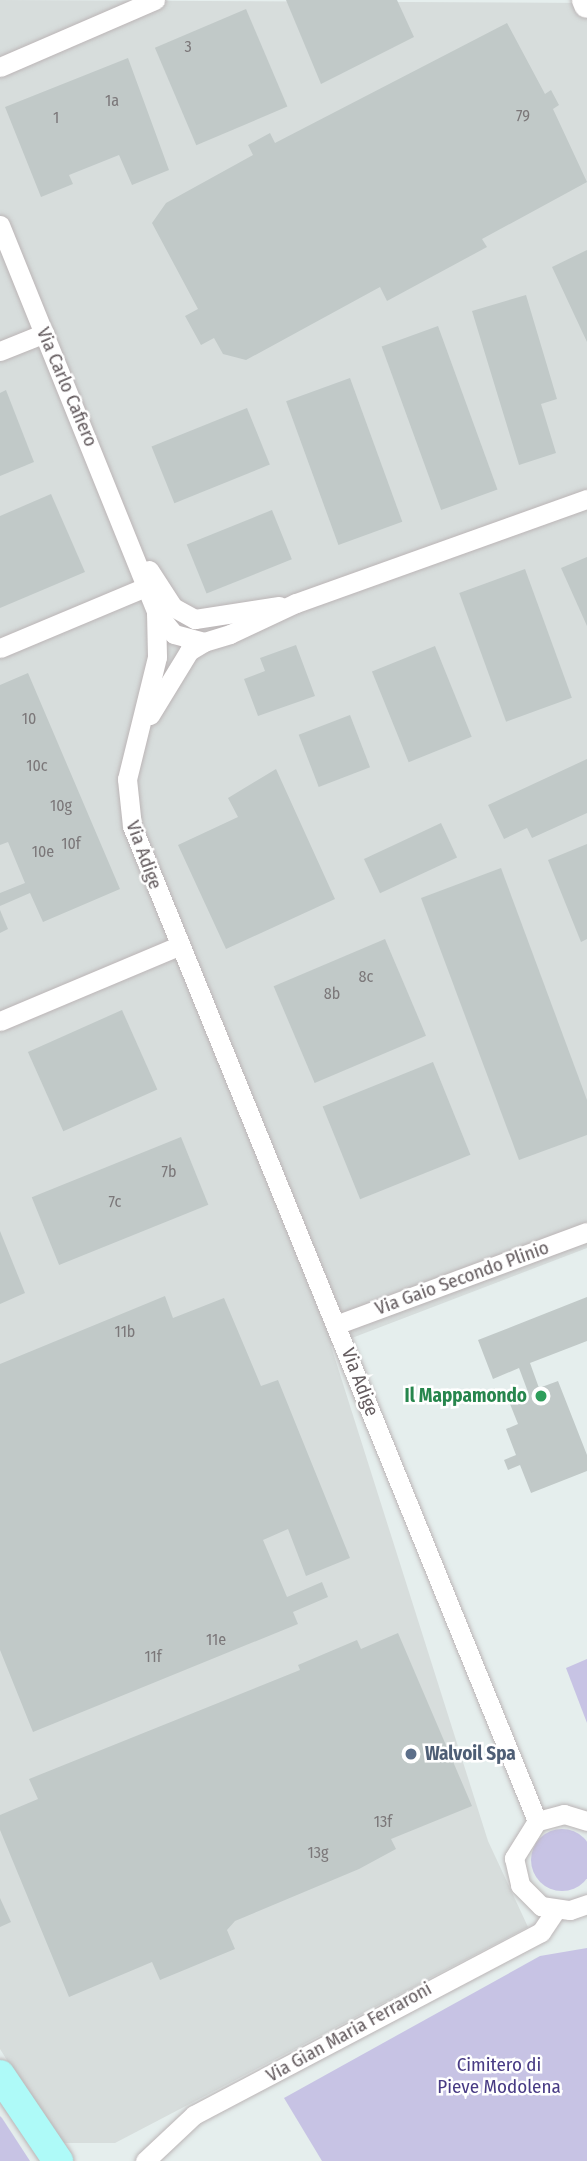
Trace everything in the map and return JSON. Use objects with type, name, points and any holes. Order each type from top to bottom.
[{"type":"main road","points":[[585,0],[587,5]]},
{"type":"main road","points":[[0,2074],[58,2161]]},
{"type":"street","points":[[0,67],[155,0]]},
{"type":"street","name":"Via Carlo Cafiero","points":[[0,225],[135,548],[156,612],[174,634],[204,642],[296,603],[587,499]]},
{"type":"street","points":[[0,351],[45,333]]},
{"type":"street","name":"Via Carlo Cafiero","points":[[135,548],[185,616],[205,620],[296,603]]},
{"type":"street","points":[[0,648],[146,587]]},
{"type":"street","name":"Via Adige","points":[[156,612],[157,657],[126,804],[178,946],[338,1324],[537,1821]]},
{"type":"street","name":"Via Adige","points":[[145,721],[189,651],[204,642]]},
{"type":"street","points":[[0,1021],[178,946]]},
{"type":"street","name":"Via Gaio Secondo Plinio","points":[[338,1324],[587,1232]]},
{"type":"street","points":[[587,1821],[564,1814],[537,1821],[518,1843],[515,1872],[529,1897],[556,1910],[587,1904]]},
{"type":"street","name":"Via Gian Maria Ferraroni","points":[[145,2161],[194,2115],[446,1978],[541,1932],[556,1910]]},
{"type":"shaded area","points":[[0,0],[587,3],[587,1248],[331,1346],[488,1841],[528,1927],[115,2143],[59,2143],[0,2049]]},
{"type":"green space","points":[[587,1659],[587,1723],[566,1668]]},
{"type":"green space","points":[[562,1829],[574,1831],[584,1838],[591,1848],[591,1872],[584,1882],[574,1889],[562,1891],[550,1889],[540,1882],[533,1872],[531,1860],[533,1848],[540,1838],[550,1831]]},
{"type":"green space","name":"Cimitero di Pieve Modolena","points":[[587,1948],[587,2161],[322,2161],[284,2098],[540,1956]]},
{"type":"green space","points":[[0,2116],[2,2118],[30,2161],[0,2161]]},
{"type":"building","points":[[286,0],[397,0],[414,37],[321,84]]},
{"type":"building","points":[[246,9],[287,107],[196,145],[155,48]]},
{"type":"building","points":[[507,23],[545,94],[551,90],[559,105],[553,109],[587,182],[482,239],[487,247],[387,301],[380,287],[246,360],[223,354],[214,338],[201,345],[185,316],[198,309],[152,223],[166,203],[253,155],[248,145],[270,133],[275,143]]},
{"type":"building","points":[[128,58],[169,170],[132,185],[119,155],[69,175],[73,184],[41,197],[5,107]]},
{"type":"building","points":[[587,250],[587,342],[552,267]]},
{"type":"building","points":[[526,295],[557,399],[541,404],[556,453],[519,465],[472,311]]},
{"type":"building","points":[[438,326],[498,490],[441,510],[382,347]]},
{"type":"building","points":[[350,378],[402,522],[338,545],[286,401]]},
{"type":"building","points":[[6,390],[34,462],[0,476],[0,393]]},
{"type":"building","points":[[247,408],[270,465],[174,503],[152,447]]},
{"type":"building","points":[[51,494],[85,572],[0,608],[0,516]]},
{"type":"building","points":[[272,510],[292,559],[207,594],[187,544]]},
{"type":"building","points":[[587,557],[587,626],[561,568]]},
{"type":"building","points":[[525,569],[572,698],[506,722],[459,593]]},
{"type":"building","points":[[296,645],[315,696],[258,716],[244,679],[265,671],[260,658]]},
{"type":"building","points":[[435,646],[472,737],[409,762],[372,671]]},
{"type":"building","points":[[28,673],[120,889],[43,922],[30,893],[0,906],[0,893],[25,883],[8,842],[0,845],[0,685]]},
{"type":"building","points":[[350,715],[370,767],[319,787],[299,735]]},
{"type":"building","points":[[587,759],[587,813],[532,838],[527,828],[504,839],[488,805]]},
{"type":"building","points":[[276,769],[335,899],[226,949],[178,845],[238,817],[228,798]]},
{"type":"building","points":[[441,823],[457,857],[380,893],[364,859]]},
{"type":"building","points":[[587,844],[587,939],[581,942],[548,860]]},
{"type":"building","points":[[501,868],[587,1100],[587,1135],[519,1160],[421,898]]},
{"type":"building","points":[[0,910],[8,929],[0,933]]},
{"type":"building","points":[[385,939],[426,1036],[315,1083],[274,986]]},
{"type":"building","points":[[122,1010],[157,1089],[63,1131],[28,1052]]},
{"type":"building","points":[[433,1062],[470,1155],[360,1199],[323,1107]]},
{"type":"building","points":[[181,1137],[208,1205],[59,1265],[32,1197]]},
{"type":"building","points":[[0,1231],[25,1293],[0,1304]]},
{"type":"building","points":[[165,1296],[173,1318],[224,1298],[261,1386],[278,1380],[350,1558],[306,1576],[288,1529],[263,1540],[287,1597],[322,1582],[328,1597],[293,1612],[298,1624],[33,1732],[0,1650],[0,1364]]},
{"type":"building","name":"Il Mappamondo","points":[[587,1297],[587,1341],[530,1363],[539,1388],[558,1381],[587,1455],[587,1471],[531,1493],[520,1465],[508,1470],[504,1460],[516,1455],[506,1429],[518,1424],[508,1399],[528,1392],[519,1368],[493,1379],[478,1340]]},
{"type":"building","points":[[398,1633],[472,1806],[391,1839],[396,1849],[359,1869],[235,1921],[227,1930],[235,1949],[160,1980],[152,1962],[69,1997],[0,1830],[0,1815],[38,1799],[29,1779],[300,1670],[298,1665],[357,1640],[361,1649]]},
{"type":"building","points":[[0,1898],[11,1922],[0,1927]]},
{"type":"place","name":"Il Mappamondo","points":[[541,1396]]},
{"type":"place","name":"Walvoil Spa","points":[[411,1754]]}]
